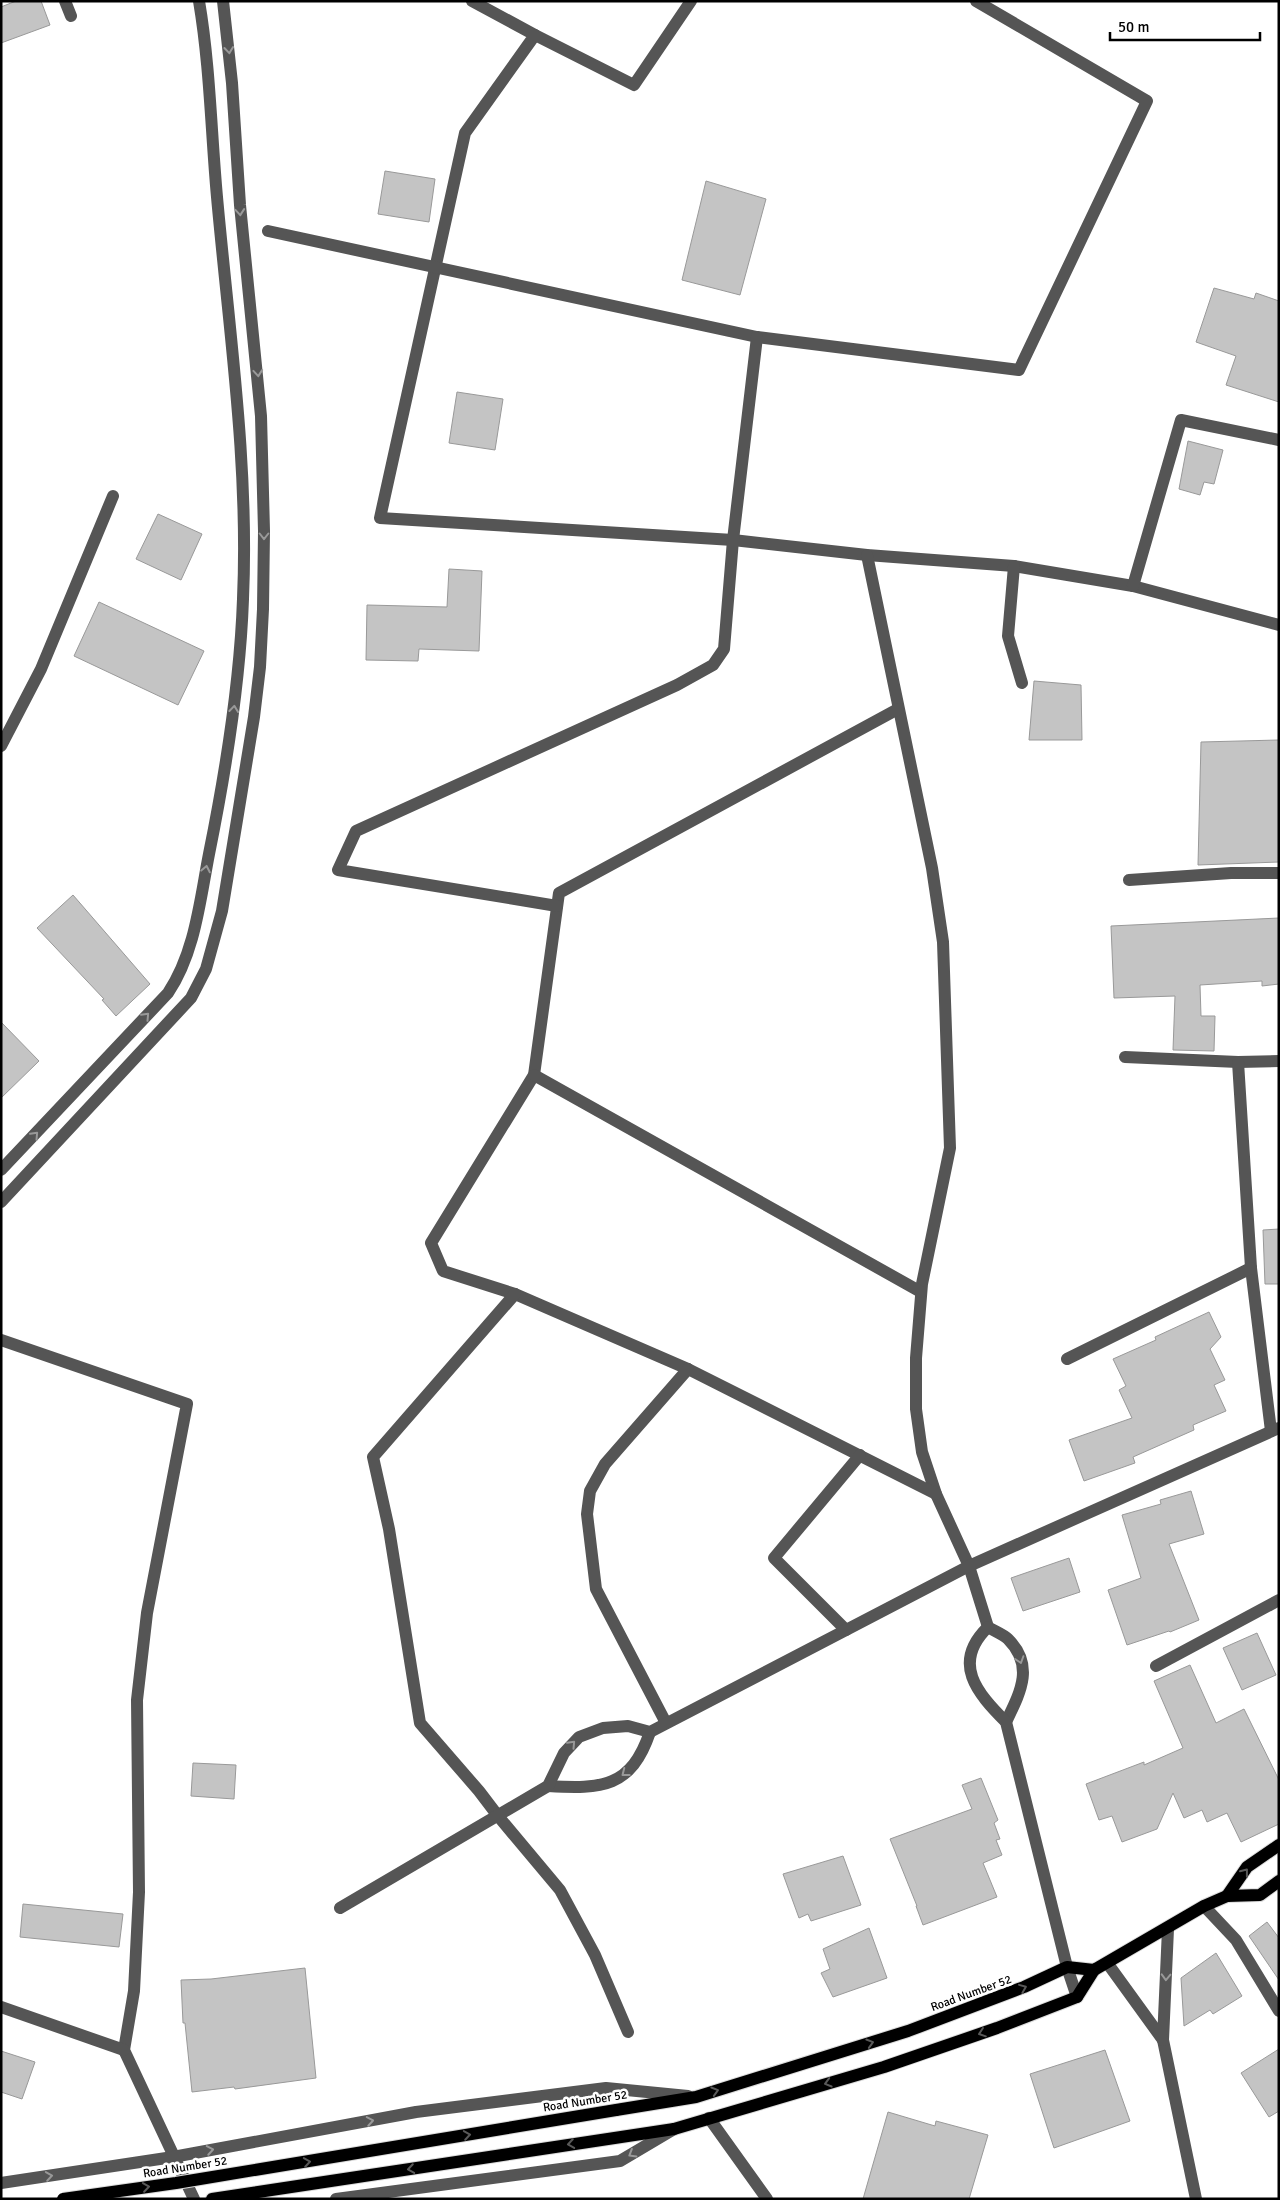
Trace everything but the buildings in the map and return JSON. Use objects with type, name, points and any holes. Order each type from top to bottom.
[{"type":"main road","points":[[1227,1896],[1247,1867],[1279,1845]]},
{"type":"main road","points":[[1068,1967],[1094,1970],[1108,1964],[1204,1906],[1227,1896],[1260,1895],[1279,1881]]},
{"type":"main road","name":"Road Number 52","points":[[63,2199],[186,2182],[696,2097],[908,2031],[1024,1988],[1068,1967]]},
{"type":"main road","points":[[212,2199],[674,2129],[884,2067],[1077,1998],[1094,1970]]},
{"type":"street","points":[[65,1],[71,16]]},
{"type":"street","points":[[1,1170],[168,992],[177,979],[185,961],[196,920],[232,726],[243,598],[242,460],[216,195],[210,84],[199,1]]},
{"type":"street","points":[[4,1194],[191,998],[206,969],[222,911],[254,717],[260,667],[264,531],[260,406],[240,205],[232,83],[223,1]]},
{"type":"street","points":[[472,1],[634,85],[691,1]]},
{"type":"street","points":[[268,231],[757,336],[1019,370],[1147,101],[976,1]]},
{"type":"street","points":[[535,35],[466,133],[380,518],[733,540],[867,554],[1014,566],[1133,586],[1279,625]]},
{"type":"street","points":[[558,906],[338,870],[356,831],[677,686],[712,664],[724,649],[733,540],[757,336]]},
{"type":"street","points":[[1133,586],[1181,420],[1279,440]]},
{"type":"street","points":[[1,746],[41,669],[113,496]]},
{"type":"street","points":[[867,554],[932,868],[943,942],[950,1148],[921,1292],[916,1358],[916,1409],[922,1452],[936,1494],[969,1566],[988,1627],[1008,1638],[1022,1658],[1024,1678],[1017,1700],[1006,1722]]},
{"type":"street","points":[[1014,566],[1008,636],[1022,683]]},
{"type":"street","points":[[898,709],[559,893],[534,1075],[431,1243],[443,1271],[515,1294],[688,1369],[936,1494]]},
{"type":"street","points":[[1129,880],[1231,873],[1279,873]]},
{"type":"street","points":[[1125,1057],[1238,1062],[1279,1061]]},
{"type":"street","points":[[548,1786],[582,1788],[612,1782],[634,1766],[650,1732],[666,1723],[969,1566],[1275,1430],[1251,1268],[1238,1062]]},
{"type":"street","points":[[534,1075],[921,1292]]},
{"type":"street","points":[[1067,1359],[1251,1268]]},
{"type":"street","points":[[515,1294],[373,1457],[389,1529],[420,1723],[479,1791],[560,1890],[595,1955],[628,2032]]},
{"type":"street","points":[[1,1340],[187,1404],[148,1613],[137,1700],[138,1902],[134,1991],[124,2050],[194,2199]]},
{"type":"street","points":[[666,1723],[596,1589],[588,1514],[590,1491],[605,1464],[688,1369]]},
{"type":"street","points":[[846,1630],[774,1558],[860,1455]]},
{"type":"street","points":[[1156,1666],[1279,1600]]},
{"type":"street","points":[[988,1627],[978,1636],[968,1670],[974,1685],[1006,1722],[1077,1998]]},
{"type":"street","points":[[340,1908],[548,1786],[564,1753],[578,1737],[604,1728],[628,1726],[650,1732]]},
{"type":"street","points":[[1204,1906],[1236,1940],[1279,2011]]},
{"type":"street","points":[[1168,1929],[1163,2040],[1196,2199]]},
{"type":"street","points":[[1108,1964],[1163,2040]]},
{"type":"street","points":[[1,2007],[124,2050]]},
{"type":"street","points":[[1,2183],[174,2157],[416,2112],[606,2088],[696,2097]]},
{"type":"street","points":[[709,2118],[767,2199]]},
{"type":"street","points":[[336,2199],[620,2160],[674,2129]]}]
